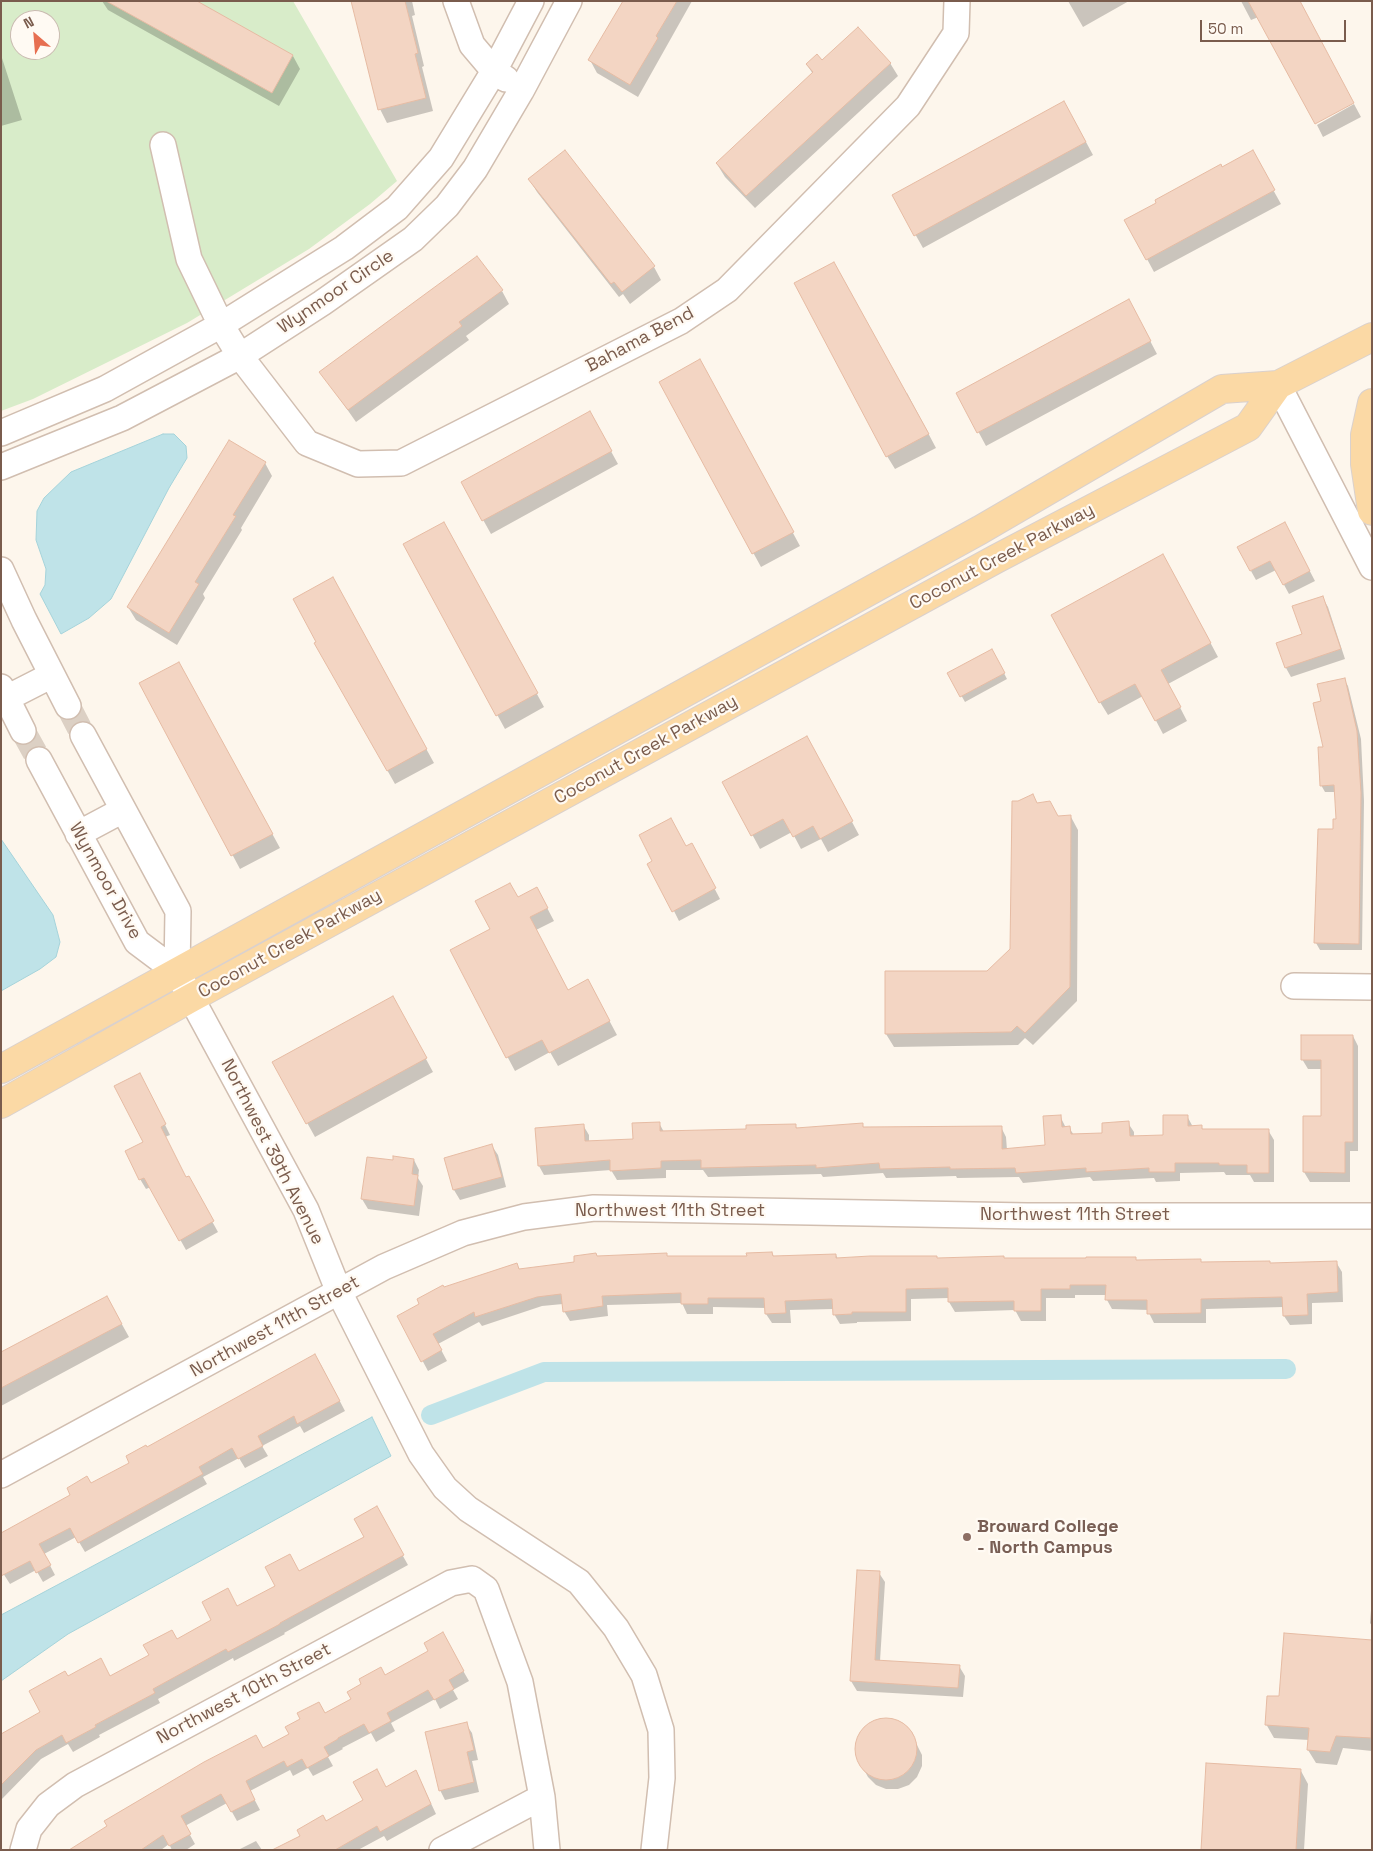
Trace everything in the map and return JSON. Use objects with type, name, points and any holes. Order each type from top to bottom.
[{"type":"main road","name":"Coconut Creek Parkway","points":[[1,1068],[980,530],[1222,389],[1278,385],[1372,336]]},
{"type":"main road","name":"Coconut Creek Parkway","points":[[1,1104],[191,998],[996,559],[1248,427],[1278,385]]},
{"type":"main road","points":[[1372,403],[1365,435],[1365,464],[1372,511]]},
{"type":"main road","points":[[674,735],[696,703],[862,612],[888,580]]},
{"type":"street","points":[[456,1],[472,45],[494,71],[521,91]]},
{"type":"street","name":"Wynmoor Circle","points":[[1,433],[105,389],[221,325],[344,248],[397,208],[441,158],[494,71],[531,1]]},
{"type":"street","name":"Wynmoor Circle","points":[[1,467],[122,418],[240,356],[322,303],[413,239],[447,206],[475,170],[521,91],[569,1]]},
{"type":"street","name":"Bahama Bend","points":[[163,145],[188,259],[221,325],[240,356],[307,443],[358,464],[402,463],[681,321],[727,290],[908,106],[956,33],[957,1]]},
{"type":"street","points":[[1278,385],[1372,567]]},
{"type":"street","points":[[1,570],[68,706]]},
{"type":"street","points":[[23,731],[4,692],[52,676]]},
{"type":"street","points":[[83,735],[178,911],[177,972]]},
{"type":"street","name":"Wynmoor Drive","points":[[38,760],[136,942],[177,972]]},
{"type":"street","points":[[78,834],[124,810]]},
{"type":"street","name":"Northwest 39th Avenue","points":[[177,972],[306,1210],[339,1292],[421,1454],[445,1488],[468,1509],[579,1582],[616,1628],[644,1675],[661,1730],[662,1778],[654,1850]]},
{"type":"street","points":[[1294,986],[1372,987]]},
{"type":"street","name":"Northwest 11th Street","points":[[1,1475],[384,1267],[463,1233],[524,1217],[594,1208],[1027,1216],[1372,1216]]},
{"type":"street","name":"Northwest 10th Street","points":[[26,1839],[48,1805],[74,1785],[451,1583],[472,1579],[486,1589],[520,1682],[542,1797]]},
{"type":"street","points":[[442,1850],[542,1797],[547,1850]]},
{"type":"green space","points":[[1,1],[293,1],[397,181],[370,204],[309,249],[187,323],[33,399],[1,411]]},
{"type":"water","points":[[163,434],[174,434],[186,446],[187,458],[169,488],[111,599],[89,618],[61,634],[40,594],[45,585],[46,569],[36,540],[37,511],[44,498],[71,472]]},
{"type":"water","points":[[1,839],[53,915],[60,942],[56,957],[40,969],[1,991]]},
{"type":"water","points":[[372,1417],[391,1456],[68,1634],[1,1681],[1,1615]]},
{"type":"building","points":[[106,1],[197,1],[293,55],[272,93]]},
{"type":"building","points":[[351,1],[405,1],[418,53],[415,54],[426,98],[378,110]]},
{"type":"building","points":[[623,1],[677,1],[630,85],[588,60]]},
{"type":"building","points":[[1248,1],[1300,1],[1354,103],[1315,124]]},
{"type":"building","points":[[858,27],[891,63],[746,196],[716,163],[813,72],[806,64],[817,54],[822,60]]},
{"type":"building","points":[[1064,101],[1086,142],[914,236],[892,195]]},
{"type":"building","points":[[565,150],[655,266],[622,292],[614,282],[611,284],[528,179]]},
{"type":"building","points":[[1253,150],[1275,190],[1146,260],[1124,220],[1156,203],[1155,200],[1221,164],[1222,167]]},
{"type":"building","points":[[477,256],[503,290],[459,322],[462,326],[348,410],[319,372]]},
{"type":"building","points":[[834,262],[929,434],[886,457],[794,283]]},
{"type":"building","points":[[1129,299],[1151,341],[977,433],[956,393]]},
{"type":"building","points":[[700,359],[794,532],[752,554],[659,382]]},
{"type":"building","points":[[590,411],[612,451],[482,521],[461,482]]},
{"type":"building","points":[[229,440],[266,462],[233,515],[236,516],[195,582],[199,584],[169,633],[127,607]]},
{"type":"building","points":[[444,522],[538,693],[496,716],[403,544]]},
{"type":"building","points":[[1285,522],[1310,571],[1283,585],[1270,561],[1250,571],[1237,547]]},
{"type":"building","points":[[1163,554],[1211,643],[1161,670],[1181,707],[1155,721],[1135,684],[1099,703],[1051,615]]},
{"type":"building","points":[[333,577],[427,749],[387,771],[314,643],[316,642],[293,599]]},
{"type":"building","points":[[1323,596],[1341,649],[1285,668],[1276,643],[1302,634],[1292,606]]},
{"type":"building","points":[[992,649],[1005,673],[960,697],[947,673]]},
{"type":"building","points":[[179,662],[273,834],[231,856],[139,683]]},
{"type":"building","points":[[1345,678],[1357,731],[1361,793],[1359,944],[1314,943],[1318,829],[1333,829],[1333,819],[1336,819],[1334,785],[1320,786],[1318,747],[1323,747],[1313,703],[1321,701],[1317,684]]},
{"type":"building","points":[[807,736],[853,821],[820,839],[813,826],[793,837],[783,819],[751,836],[722,782]]},
{"type":"building","points":[[1033,794],[1037,803],[1050,801],[1058,816],[1071,815],[1070,987],[1025,1033],[1017,1026],[1011,1032],[885,1034],[885,971],[987,971],[1010,949],[1012,801],[1018,801]]},
{"type":"building","points":[[671,818],[686,846],[692,843],[716,888],[672,912],[647,864],[652,861],[639,835]]},
{"type":"building","points":[[510,883],[518,897],[537,887],[548,908],[530,917],[568,990],[588,979],[610,1021],[549,1053],[542,1040],[506,1058],[450,950],[490,929],[475,901]]},
{"type":"building","points":[[393,996],[427,1058],[306,1124],[272,1062]]},
{"type":"building","points":[[1301,1035],[1353,1035],[1353,1142],[1345,1142],[1345,1173],[1303,1172],[1303,1116],[1321,1116],[1321,1060],[1301,1060]]},
{"type":"building","points":[[140,1073],[166,1124],[161,1127],[186,1177],[189,1176],[214,1221],[179,1241],[144,1178],[139,1180],[125,1151],[143,1142],[114,1086]]},
{"type":"building","points":[[1061,1115],[1062,1127],[1070,1126],[1071,1134],[1102,1133],[1102,1123],[1129,1121],[1130,1136],[1163,1135],[1163,1115],[1188,1115],[1188,1126],[1202,1125],[1202,1129],[1269,1129],[1269,1173],[1247,1173],[1247,1165],[1219,1165],[1219,1163],[1175,1163],[1175,1172],[1149,1172],[1149,1168],[1086,1172],[1086,1168],[1016,1173],[1015,1168],[880,1169],[879,1163],[816,1168],[816,1165],[701,1168],[701,1160],[661,1161],[661,1168],[610,1171],[610,1160],[538,1166],[535,1128],[584,1124],[585,1141],[633,1139],[632,1123],[660,1122],[660,1131],[746,1129],[746,1125],[796,1124],[796,1128],[863,1123],[863,1127],[1002,1126],[1002,1149],[1045,1145],[1043,1116]]},
{"type":"building","points":[[492,1144],[502,1177],[453,1190],[444,1158]]},
{"type":"building","points":[[393,1156],[414,1159],[412,1174],[418,1175],[414,1206],[361,1199],[367,1157],[393,1160]]},
{"type":"building","points":[[772,1252],[773,1256],[836,1254],[836,1258],[870,1256],[937,1256],[937,1258],[1004,1256],[1004,1258],[1136,1257],[1136,1260],[1201,1259],[1201,1262],[1270,1261],[1270,1263],[1337,1261],[1338,1292],[1307,1294],[1308,1315],[1283,1316],[1282,1297],[1201,1299],[1201,1313],[1147,1314],[1147,1300],[1105,1300],[1106,1285],[1070,1285],[1070,1289],[1041,1289],[1041,1311],[1014,1311],[1014,1301],[948,1302],[948,1288],[906,1289],[906,1312],[852,1312],[852,1314],[833,1315],[832,1299],[785,1301],[786,1313],[765,1314],[764,1298],[708,1298],[708,1304],[681,1304],[681,1293],[602,1296],[603,1306],[563,1312],[561,1294],[537,1297],[475,1317],[474,1312],[433,1334],[442,1350],[421,1362],[397,1316],[419,1304],[417,1299],[443,1285],[444,1287],[517,1263],[519,1269],[574,1262],[574,1256],[596,1253],[597,1256],[667,1253],[667,1256],[747,1256],[746,1253]]},
{"type":"building","points":[[107,1296],[122,1324],[1,1388],[1,1352]]},
{"type":"building","points":[[315,1354],[340,1401],[297,1424],[294,1416],[258,1436],[263,1446],[238,1459],[232,1448],[199,1467],[203,1474],[78,1543],[70,1528],[39,1544],[51,1565],[36,1573],[30,1561],[1,1576],[1,1533],[70,1495],[67,1488],[87,1476],[91,1483],[129,1463],[126,1456],[146,1445],[147,1447]]},
{"type":"building","points":[[377,1506],[404,1555],[228,1652],[226,1649],[153,1689],[155,1693],[66,1743],[62,1735],[36,1750],[1,1785],[1,1734],[40,1712],[29,1691],[65,1671],[68,1676],[101,1658],[110,1676],[149,1655],[143,1645],[172,1630],[177,1639],[211,1620],[202,1602],[228,1588],[237,1606],[275,1586],[265,1567],[290,1554],[299,1571],[364,1537],[354,1519]]},
{"type":"building","points":[[857,1570],[880,1571],[875,1660],[960,1665],[958,1688],[850,1681]]},
{"type":"building","points":[[443,1632],[464,1671],[449,1680],[454,1689],[434,1700],[428,1690],[387,1713],[391,1721],[369,1733],[364,1724],[324,1747],[329,1756],[307,1768],[302,1759],[287,1767],[284,1761],[246,1781],[255,1800],[231,1812],[221,1794],[181,1816],[191,1834],[169,1846],[163,1835],[141,1850],[69,1850],[107,1826],[104,1821],[204,1762],[256,1735],[263,1748],[289,1734],[285,1727],[300,1719],[297,1713],[319,1702],[325,1713],[351,1699],[347,1692],[361,1684],[359,1679],[381,1667],[385,1675],[428,1651],[424,1643]]},
{"type":"building","points":[[1284,1633],[1372,1640],[1371,1738],[1336,1736],[1330,1752],[1307,1750],[1309,1728],[1265,1725],[1267,1696],[1279,1696]]},
{"type":"building","points":[[886,1718],[903,1723],[908,1727],[912,1732],[917,1749],[912,1766],[908,1771],[903,1775],[886,1780],[869,1775],[864,1771],[860,1766],[855,1749],[860,1732],[864,1727],[869,1723]]},
{"type":"building","points":[[467,1722],[474,1750],[467,1752],[474,1782],[439,1791],[425,1732]]},
{"type":"building","points":[[1206,1763],[1301,1769],[1296,1850],[1201,1850]]},
{"type":"building","points":[[377,1769],[386,1787],[416,1770],[431,1804],[380,1832],[377,1826],[335,1850],[272,1850],[300,1836],[297,1830],[323,1815],[326,1821],[363,1800],[353,1782]]},
{"type":"waterway","points":[[431,1415],[544,1372],[1286,1369]]},
{"type":"tunnel","points":[[68,706],[83,735]]},
{"type":"tunnel","points":[[23,731],[39,760]]},
{"type":"place","name":"Broward College - North Campus","points":[[967,1537]]}]
